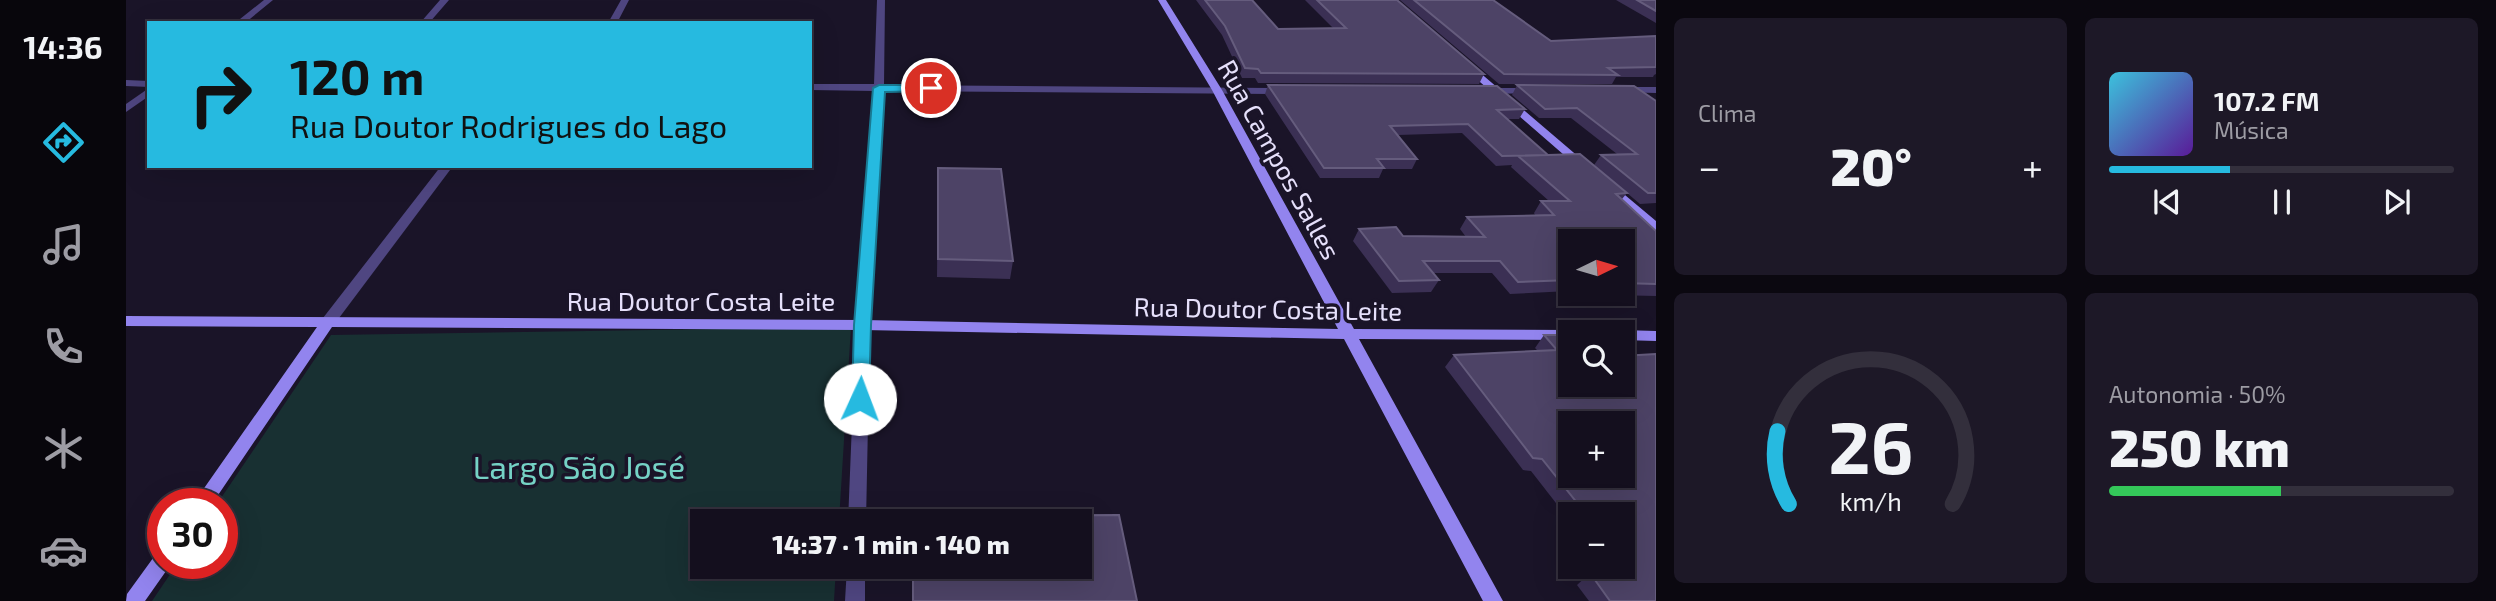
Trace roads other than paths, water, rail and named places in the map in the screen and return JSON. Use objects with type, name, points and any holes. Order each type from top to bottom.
[{"type":"street","points":[[242,21],[269,0]]},
{"type":"street","points":[[426,21],[445,0]]},
{"type":"street","points":[[613,21],[625,0]]},
{"type":"street","points":[[857,509],[863,325],[879,88],[881,0]]},
{"type":"street","name":"Rua Campos Salles","points":[[1162,0],[1217,90],[1493,601]]},
{"type":"street","points":[[1454,55],[1656,228]]},
{"type":"street","points":[[126,72],[131,83]]},
{"type":"street","points":[[812,88],[1301,91]]},
{"type":"street","points":[[1616,90],[1656,90]]},
{"type":"street","points":[[1468,91],[1549,91]]},
{"type":"street","points":[[126,109],[147,93]]},
{"type":"street","points":[[213,488],[328,322],[445,168]]},
{"type":"street","name":"Rua Doutor Costa Leite","points":[[126,321],[863,325],[1558,335]]},
{"type":"street","points":[[1635,335],[1656,335]]},
{"type":"street","points":[[134,601],[150,579]]},
{"type":"street","points":[[855,601],[856,579]]},
{"type":"park label","name":"Largo São José","points":[[579,466]]}]
